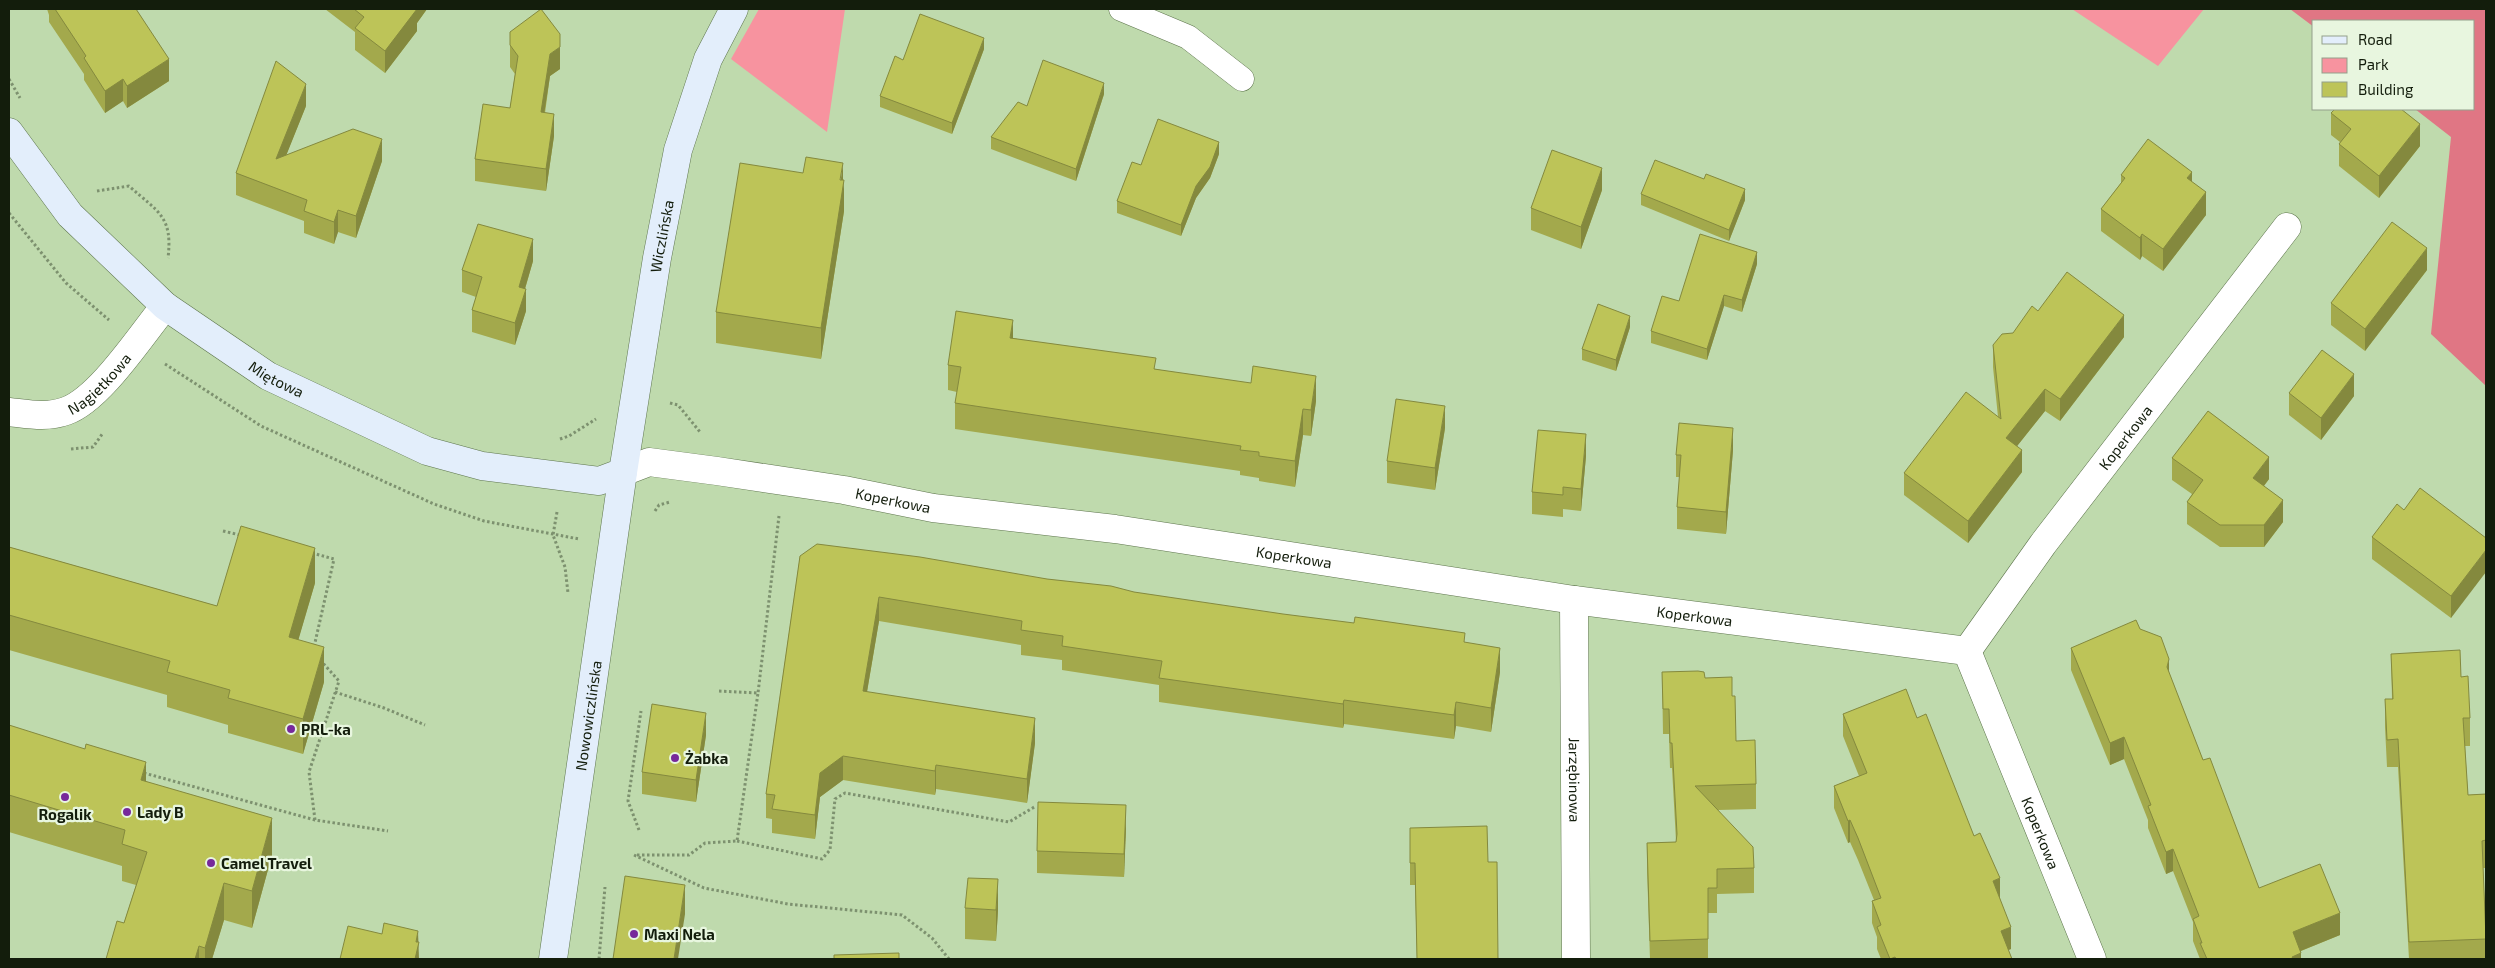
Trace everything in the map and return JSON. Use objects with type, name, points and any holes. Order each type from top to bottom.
[{"type":"street","name":"Wiczlińska","points":[[623,472],[657,258],[678,150],[708,59],[734,9]]},
{"type":"street","name":"Miętowa","points":[[9,132],[70,215],[165,306],[268,376],[427,451],[482,466],[599,480],[623,472]]},
{"type":"street","name":"Koperkowa","points":[[1967,650],[2043,544],[2287,227]]},
{"type":"street","name":"Nagietkowa","points":[[9,412],[44,416],[65,412],[80,404],[121,361],[165,306]]},
{"type":"street","name":"Koperkowa","points":[[623,472],[649,462],[717,471],[844,490],[932,508],[1115,529],[1574,600],[1967,650]]},
{"type":"street","name":"Nowowiczlińska","points":[[553,959],[623,472]]},
{"type":"street","name":"Jarzębinowa","points":[[1574,600],[1576,959]]},
{"type":"street","name":"Koperkowa","points":[[1967,650],[2092,959]]},
{"type":"lane","points":[[1121,9],[1188,38],[1242,79]]},
{"type":"path","points":[[9,79],[22,101]]},
{"type":"path","points":[[94,192],[129,186],[164,217],[170,242],[166,266]]},
{"type":"path","points":[[678,405],[694,427]]},
{"type":"path","points":[[554,441],[569,436],[598,418]]},
{"type":"path","points":[[651,518],[659,505],[677,500]]},
{"type":"path","points":[[737,841],[758,693],[778,524]]},
{"type":"path","points":[[223,531],[241,536]]},
{"type":"path","points":[[306,552],[334,559],[313,652]]},
{"type":"path","points":[[315,820],[308,772],[339,681],[320,659]]},
{"type":"path","points":[[720,691],[758,693]]},
{"type":"path","points":[[335,692],[384,708],[425,725]]},
{"type":"path","points":[[639,830],[628,801],[641,711]]},
{"type":"path","points":[[143,773],[315,820],[388,831]]},
{"type":"path","points":[[949,959],[932,938],[902,915],[788,904],[704,888],[634,856],[690,855],[705,843],[737,841],[822,858],[830,850],[836,799],[845,793],[1009,822],[1036,806]]},
{"type":"path","points":[[599,959],[605,887]]},
{"type":"green space","points":[[759,9],[845,9],[827,132],[731,59]]},
{"type":"green space","points":[[2072,9],[2204,9],[2158,66]]},
{"type":"shaded area","points":[[2290,9],[2486,9],[2486,386],[2431,334],[2451,137],[2416,110],[2475,110],[2475,20],[2312,20],[2312,26]]},
{"type":"building","points":[[55,9],[136,9],[169,59],[127,86],[123,79],[105,91],[84,58],[86,56]]},
{"type":"building","points":[[354,9],[417,9],[385,51],[355,28],[364,17]]},
{"type":"building","points":[[541,9],[560,34],[560,47],[550,54],[541,112],[554,114],[546,169],[475,159],[483,104],[510,108],[518,56],[510,45],[510,32]]},
{"type":"building","points":[[920,14],[984,38],[952,123],[880,96],[895,56],[903,60]]},
{"type":"building","points":[[1043,60],[1104,83],[1076,169],[991,137],[1018,102],[1027,106]]},
{"type":"building","points":[[276,61],[306,84],[276,159],[353,129],[382,139],[356,216],[338,210],[334,222],[304,211],[307,200],[236,173]]},
{"type":"building","points":[[2334,110],[2402,110],[2420,124],[2379,176],[2339,144],[2351,129],[2331,113]]},
{"type":"building","points":[[1158,119],[1219,142],[1210,167],[1196,186],[1181,225],[1117,201],[1132,162],[1141,165]]},
{"type":"building","points":[[2148,139],[2192,172],[2187,178],[2206,192],[2163,249],[2142,234],[2140,238],[2101,209],[2125,178],[2121,175]]},
{"type":"building","points":[[1552,150],[1602,168],[1581,227],[1531,208]]},
{"type":"building","points":[[806,157],[843,163],[840,180],[844,180],[821,328],[716,312],[740,163],[803,173]]},
{"type":"building","points":[[1655,160],[1704,179],[1706,174],[1745,189],[1729,230],[1641,194]]},
{"type":"building","points":[[2392,222],[2427,248],[2365,329],[2331,303]]},
{"type":"building","points":[[478,224],[533,239],[519,287],[526,289],[515,323],[472,310],[482,277],[462,270]]},
{"type":"building","points":[[1700,234],[1757,252],[1742,300],[1724,295],[1707,349],[1651,331],[1662,296],[1679,301]]},
{"type":"building","points":[[2067,272],[2124,315],[2060,399],[2045,389],[2006,438],[2022,450],[1968,521],[1904,473],[1966,392],[2001,419],[1993,345],[2002,334],[2013,333],[2032,306],[2038,311]]},
{"type":"building","points":[[1598,304],[1630,316],[1616,360],[1582,349]]},
{"type":"building","points":[[956,311],[1013,320],[1010,338],[1156,358],[1154,369],[1251,383],[1253,366],[1316,376],[1311,410],[1303,409],[1295,461],[1259,456],[1259,452],[1240,450],[1241,446],[955,403],[961,367],[948,365]]},
{"type":"building","points":[[2322,350],[2354,374],[2321,418],[2289,393]]},
{"type":"building","points":[[1396,399],[1445,406],[1435,468],[1387,461]]},
{"type":"building","points":[[2208,411],[2269,457],[2253,478],[2283,500],[2264,525],[2220,525],[2187,502],[2203,480],[2172,458]]},
{"type":"building","points":[[1679,423],[1733,428],[1726,512],[1677,507],[1681,455],[1676,455]]},
{"type":"building","points":[[1538,430],[1586,434],[1581,489],[1563,487],[1563,495],[1532,492]]},
{"type":"building","points":[[2420,488],[2486,538],[2486,550],[2451,596],[2372,537],[2397,504],[2404,510]]},
{"type":"building","points":[[241,526],[315,548],[289,637],[324,647],[303,719],[228,698],[230,690],[167,672],[170,661],[9,615],[9,547],[217,606]]},
{"type":"building","points":[[817,544],[920,557],[1047,579],[1111,586],[1134,592],[1283,614],[1354,623],[1355,617],[1465,633],[1464,642],[1500,648],[1491,708],[1456,702],[1454,715],[1344,700],[1343,704],[1159,678],[1162,661],[1062,646],[1063,636],[1021,630],[1022,621],[879,597],[863,691],[1035,718],[1027,779],[936,765],[935,771],[843,756],[820,773],[815,815],[772,809],[775,795],[766,794],[800,556]]},
{"type":"building","points":[[2136,620],[2140,629],[2161,637],[2169,659],[2167,667],[2203,760],[2210,758],[2259,888],[2320,864],[2340,913],[2293,932],[2301,953],[2292,957],[2293,959],[2207,959],[2193,919],[2199,916],[2173,849],[2166,852],[2148,806],[2151,805],[2124,737],[2110,743],[2071,648]]},
{"type":"building","points":[[2460,650],[2461,677],[2468,676],[2470,718],[2463,718],[2468,795],[2486,794],[2486,840],[2482,841],[2486,939],[2409,942],[2398,739],[2387,740],[2385,699],[2393,699],[2391,654]]},
{"type":"building","points":[[1662,672],[1704,672],[1705,678],[1732,677],[1732,696],[1735,696],[1736,741],[1755,740],[1756,784],[1695,786],[1753,847],[1754,868],[1717,869],[1717,888],[1708,888],[1708,939],[1650,941],[1647,843],[1676,842],[1677,834],[1669,709],[1663,709]]},
{"type":"building","points":[[1906,689],[1917,718],[1926,714],[1974,836],[1980,833],[2000,878],[1993,881],[2011,927],[2001,931],[2012,959],[1896,959],[1895,957],[1890,959],[1877,927],[1881,925],[1872,901],[1881,898],[1858,838],[1850,820],[1848,821],[1834,786],[1867,773],[1843,714]]},
{"type":"building","points":[[652,704],[706,713],[696,780],[642,772]]},
{"type":"building","points":[[9,725],[85,749],[86,744],[146,762],[141,780],[272,818],[252,891],[224,883],[205,948],[199,946],[195,959],[106,959],[117,921],[124,923],[147,852],[122,844],[125,830],[9,795]]},
{"type":"building","points":[[1038,802],[1126,805],[1124,854],[1037,851]]},
{"type":"building","points":[[1487,826],[1488,862],[1497,862],[1498,959],[1417,959],[1415,863],[1410,863],[1410,828]]},
{"type":"building","points":[[625,876],[685,885],[674,959],[613,959]]},
{"type":"building","points":[[968,878],[998,879],[996,910],[965,908]]},
{"type":"building","points":[[384,923],[418,931],[416,942],[419,942],[415,959],[340,959],[348,926],[382,934]]},
{"type":"building","points":[[899,953],[899,959],[834,959],[834,955]]},
{"type":"place","name":"PRL-ka","points":[[291,729]]},
{"type":"place","name":"Żabka","points":[[675,758]]},
{"type":"place","name":"Rogalik","points":[[65,797]]},
{"type":"place","name":"Lady B","points":[[127,812]]},
{"type":"place","name":"Camel Travel","points":[[211,863]]},
{"type":"place","name":"Maxi Nela","points":[[634,934]]}]
